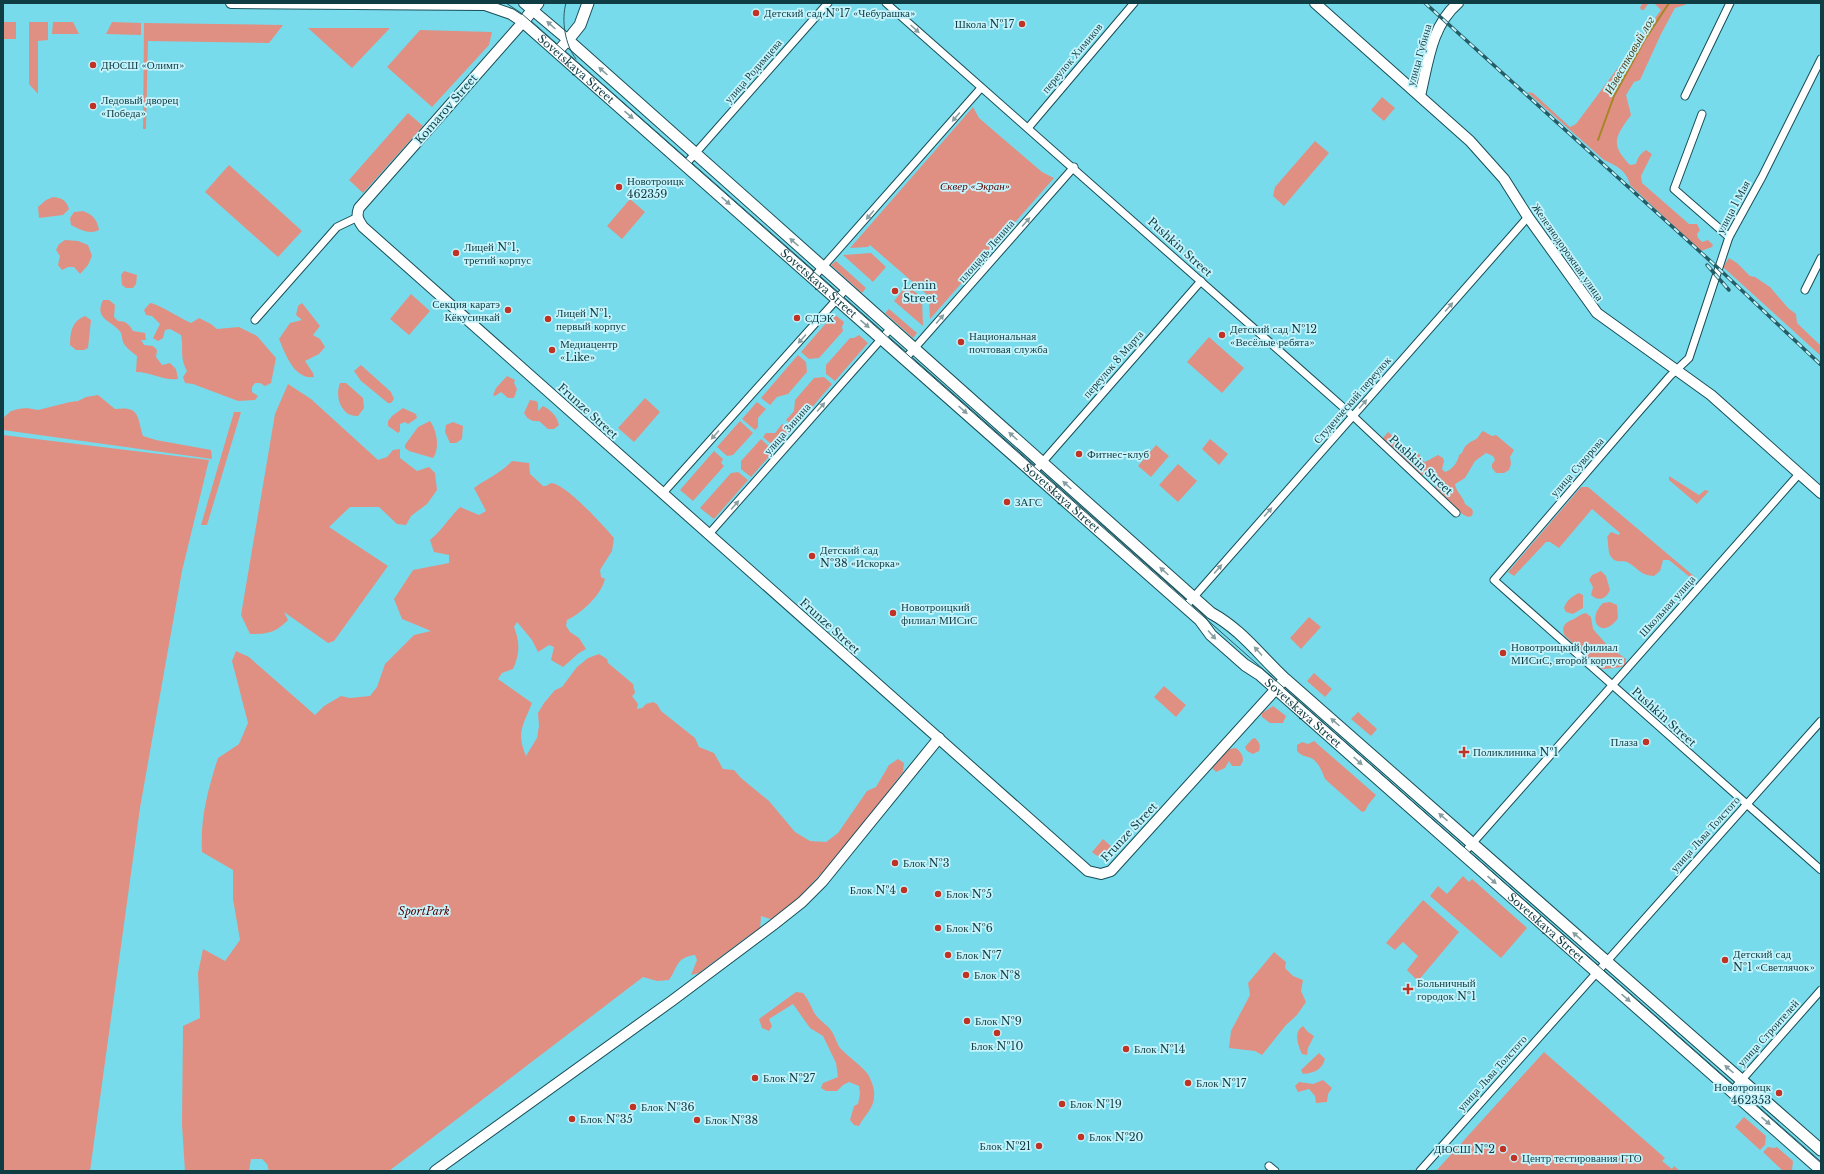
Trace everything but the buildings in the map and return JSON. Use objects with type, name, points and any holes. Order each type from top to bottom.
[{"type":"main road","points":[[568,40],[580,25],[588,3]]},
{"type":"main road","name":"Komarov Street","points":[[523,22],[532,5]]},
{"type":"main road","name":"Sovetskaya Street","points":[[523,22],[1202,622],[1211,635],[1245,665],[1259,674],[1821,1170]]},
{"type":"main road","name":"Sovetskaya Street","points":[[568,40],[1211,613],[1224,620],[1258,650],[1268,663],[1285,679],[1821,1150]]},
{"type":"street","name":"Sovetskaya Street","points":[[231,3],[485,5],[511,14],[523,22]]},
{"type":"street","name":"улица Родимцева","points":[[685,165],[828,3]]},
{"type":"street","name":"Pushkin Street","points":[[886,3],[1074,167],[1353,416],[1456,513]]},
{"type":"street","name":"переулок Химиков","points":[[1028,128],[1134,3]]},
{"type":"street","name":"Железнодорожная улица","points":[[1315,3],[1470,141],[1504,179],[1528,217],[1597,313],[1677,369],[1711,395],[1821,493]]},
{"type":"street","name":"улица Губина","points":[[1420,96],[1436,31],[1443,19],[1458,3]]},
{"type":"street","points":[[1685,96],[1730,3]]},
{"type":"street","name":"Sovetskaya Street","points":[[532,5],[568,40]]},
{"type":"street","name":"Komarov Street","points":[[358,217],[357,214],[359,208],[523,22]]},
{"type":"street","points":[[557,52],[568,40]]},
{"type":"street","name":"улица 1 Мая","points":[[1677,369],[1689,358],[1729,237],[1762,177],[1821,59]]},
{"type":"street","points":[[813,278],[982,88]]},
{"type":"street","points":[[1702,114],[1674,185],[1674,189],[1729,237]]},
{"type":"street","name":"площадь Ленина","points":[[905,359],[1074,167]]},
{"type":"street","points":[[255,320],[337,227],[358,217]]},
{"type":"street","name":"Frunze Street","points":[[358,217],[363,227],[1088,871],[1101,874],[1111,871],[1285,679]]},
{"type":"street","name":"Студенческий переулок","points":[[1185,607],[1528,217]]},
{"type":"street","points":[[1805,290],[1821,258]]},
{"type":"street","name":"переулок 8 Марта","points":[[1033,473],[1201,281]]},
{"type":"street","points":[[663,493],[847,288]]},
{"type":"street","name":"улица Зинина","points":[[709,534],[891,328]]},
{"type":"street","name":"улица Суворова","points":[[1494,580],[1677,369]]},
{"type":"street","name":"Школьная улица","points":[[1463,854],[1799,474]]},
{"type":"street","name":"Pushkin Street","points":[[1494,580],[1821,870]]},
{"type":"street","name":"улица Льва Толстого","points":[[1420,1171],[1821,721]]},
{"type":"street","points":[[435,1171],[673,1000],[802,902],[822,882],[939,738]]},
{"type":"street","name":"улица Строителей","points":[[1732,1091],[1821,990]]},
{"type":"street","points":[[1269,1166],[1275,1171]]},
{"type":"green space","points":[[1643,3],[1686,3],[1685,5],[1675,8],[1661,34],[1640,80],[1634,82],[1626,95],[1631,115],[1618,135],[1617,146],[1630,165],[1636,164],[1642,153],[1646,150],[1652,154],[1641,176],[1642,183],[1689,224],[1697,224],[1700,230],[1697,234],[1698,238],[1702,242],[1708,240],[1713,245],[1712,247],[1701,251],[1630,185],[1629,180],[1621,170],[1604,160],[1527,92],[1533,93],[1570,127],[1576,124],[1661,10],[1655,4],[1648,4],[1644,10],[1641,10],[1640,7]]},
{"type":"green space","points":[[3,22],[16,22],[16,39],[3,39]]},
{"type":"green space","points":[[29,22],[48,22],[48,40],[38,41],[38,94],[29,84]]},
{"type":"green space","points":[[53,22],[73,22],[79,34],[52,34]]},
{"type":"green space","points":[[112,22],[141,23],[141,35],[106,34]]},
{"type":"green space","points":[[144,23],[283,25],[269,43],[148,41],[146,129],[143,129]]},
{"type":"green space","points":[[308,28],[390,28],[352,68]]},
{"type":"green space","points":[[420,30],[492,32],[489,45],[432,107],[387,67]]},
{"type":"green space","points":[[1382,97],[1395,108],[1384,121],[1371,110]]},
{"type":"green space","name":"Сквер «Экран»","points":[[973,107],[979,118],[1042,172],[1054,178],[930,319],[929,302],[931,298],[870,245],[868,247],[850,248]]},
{"type":"green space","points":[[408,113],[423,126],[363,193],[349,180]]},
{"type":"green space","points":[[1315,141],[1329,153],[1284,206],[1273,196],[1275,187]]},
{"type":"green space","points":[[229,165],[302,231],[278,257],[205,192]]},
{"type":"green space","points":[[53,197],[63,200],[69,209],[63,215],[39,218],[38,207],[46,200]]},
{"type":"green space","points":[[630,199],[645,212],[622,239],[607,226]]},
{"type":"green space","points":[[83,211],[94,218],[99,230],[88,232],[71,225],[70,218],[74,212]]},
{"type":"green space","points":[[65,240],[78,241],[88,245],[92,256],[88,265],[80,274],[74,267],[68,267],[62,270],[58,265],[60,256],[56,250],[59,244]]},
{"type":"green space","points":[[871,253],[886,267],[873,282],[843,255]]},
{"type":"green space","points":[[1729,258],[1737,263],[1750,276],[1755,277],[1770,287],[1788,308],[1796,314],[1797,323],[1821,346],[1821,356],[1723,267]]},
{"type":"green space","points":[[836,261],[866,288],[862,293],[831,265]]},
{"type":"green space","points":[[124,271],[137,275],[136,284],[133,288],[126,288],[122,285],[121,275]]},
{"type":"green space","points":[[907,285],[922,298],[923,326],[894,301]]},
{"type":"green space","points":[[411,294],[430,311],[409,335],[390,319]]},
{"type":"green space","points":[[103,300],[109,300],[115,305],[114,317],[118,321],[127,323],[133,331],[145,333],[146,340],[141,340],[144,345],[153,346],[157,350],[156,357],[162,365],[170,363],[176,369],[178,379],[168,379],[147,373],[136,372],[137,356],[124,344],[121,333],[118,329],[102,316],[101,307]]},
{"type":"green space","points":[[150,303],[163,308],[191,323],[199,318],[217,329],[239,327],[257,336],[276,358],[271,383],[265,386],[260,383],[255,383],[252,387],[252,392],[258,396],[255,400],[238,401],[193,384],[185,383],[183,377],[187,371],[182,357],[181,335],[170,329],[165,330],[163,338],[158,341],[153,338],[160,324],[152,316],[146,315],[144,310]]},
{"type":"green space","points":[[302,303],[320,326],[313,335],[320,339],[325,347],[319,354],[305,361],[314,377],[307,377],[296,370],[287,358],[279,339],[290,323],[302,320],[296,315],[298,306]]},
{"type":"green space","points":[[889,309],[917,333],[913,338],[885,313]]},
{"type":"green space","points":[[834,314],[844,322],[842,327],[843,331],[819,358],[809,359],[801,352]]},
{"type":"green space","points":[[85,316],[91,320],[88,348],[84,350],[76,350],[70,345],[71,331],[77,321]]},
{"type":"green space","points":[[859,335],[868,343],[835,381],[826,374],[826,365],[850,338],[854,338]]},
{"type":"green space","points":[[1209,337],[1244,368],[1222,393],[1187,362]]},
{"type":"green space","points":[[798,355],[806,362],[807,372],[788,394],[777,397],[770,405],[761,398]]},
{"type":"green space","points":[[361,365],[391,392],[394,399],[391,403],[388,403],[361,381],[354,371]]},
{"type":"green space","points":[[507,376],[515,380],[514,383],[517,389],[514,398],[508,398],[501,392],[495,396],[493,395],[496,388]]},
{"type":"green space","points":[[824,377],[832,384],[795,427],[786,420],[794,411],[795,400],[814,378]]},
{"type":"green space","points":[[340,383],[346,383],[363,398],[364,408],[358,416],[348,414],[342,408],[338,395]]},
{"type":"green space","points":[[288,384],[311,399],[378,460],[387,457],[393,450],[400,449],[400,458],[417,471],[429,467],[435,473],[437,490],[427,504],[411,516],[406,525],[397,524],[379,507],[350,507],[329,527],[388,566],[334,641],[328,643],[284,612],[288,620],[279,628],[262,634],[250,634],[241,615],[275,414]]},
{"type":"green space","points":[[98,395],[115,409],[123,408],[133,411],[138,418],[143,436],[156,440],[211,450],[212,459],[3,430],[3,418],[11,411],[27,408],[38,410]]},
{"type":"green space","points":[[645,398],[660,412],[634,442],[618,428]]},
{"type":"green space","points":[[530,400],[538,403],[538,411],[543,406],[551,411],[557,419],[559,425],[554,429],[548,429],[539,421],[534,421],[528,418],[524,413]]},
{"type":"green space","points":[[757,402],[766,409],[758,418],[758,427],[755,430],[742,419]]},
{"type":"green space","points":[[403,408],[416,414],[417,418],[408,424],[405,422],[400,424],[400,431],[398,433],[388,426],[388,421]]},
{"type":"green space","points":[[234,412],[241,412],[207,525],[201,525]]},
{"type":"green space","points":[[430,421],[437,440],[433,458],[409,451],[405,448],[405,445],[418,427]]},
{"type":"green space","points":[[740,421],[753,433],[733,455],[727,456],[717,447]]},
{"type":"green space","points":[[453,422],[463,426],[462,439],[456,443],[450,443],[445,432],[446,425]]},
{"type":"green space","points":[[782,424],[791,431],[776,448],[763,437],[766,433],[775,433]]},
{"type":"green space","points":[[1483,431],[1492,436],[1496,435],[1514,450],[1510,457],[1511,464],[1509,470],[1504,473],[1496,473],[1492,468],[1492,464],[1495,460],[1493,456],[1486,453],[1475,461],[1465,478],[1455,484],[1465,504],[1472,509],[1472,516],[1468,517],[1462,514],[1434,488],[1438,483],[1435,478],[1429,475],[1421,475],[1382,439],[1388,432],[1413,454],[1416,452],[1420,455],[1421,460],[1425,462],[1438,455],[1443,458],[1444,461],[1442,469],[1445,472],[1454,465],[1466,446],[1477,438]]},
{"type":"green space","points":[[3,435],[209,460],[182,571],[140,808],[90,1171],[3,1171]]},
{"type":"green space","points":[[761,439],[774,451],[751,477],[741,469],[741,461]]},
{"type":"green space","points":[[1210,439],[1228,454],[1219,465],[1202,449]]},
{"type":"green space","points":[[1156,445],[1169,456],[1151,477],[1138,466]]},
{"type":"green space","points":[[714,451],[723,459],[721,463],[724,466],[693,501],[680,490]]},
{"type":"green space","name":"SportPark","points":[[512,461],[529,463],[530,474],[543,486],[551,483],[566,490],[602,524],[614,538],[612,551],[600,570],[601,577],[605,579],[603,585],[585,608],[567,620],[566,626],[570,632],[579,638],[586,649],[563,667],[551,660],[554,647],[549,645],[538,652],[532,640],[517,622],[514,627],[518,643],[517,658],[513,669],[502,673],[498,679],[532,703],[521,735],[521,741],[526,756],[537,738],[539,726],[538,713],[544,703],[555,690],[562,687],[577,667],[588,658],[599,654],[607,659],[608,663],[633,684],[635,693],[632,696],[638,704],[637,709],[653,702],[657,704],[661,711],[695,738],[699,747],[714,753],[723,769],[734,770],[741,778],[769,801],[795,832],[810,841],[826,842],[838,833],[867,791],[876,787],[889,765],[898,759],[904,763],[903,772],[846,847],[790,907],[779,916],[770,919],[761,916],[760,930],[751,934],[699,973],[691,975],[697,960],[695,955],[684,958],[678,963],[669,980],[657,981],[643,977],[389,1171],[269,1171],[267,1164],[262,1159],[251,1159],[249,1171],[185,1171],[182,1125],[183,1026],[200,1018],[198,973],[203,949],[225,961],[240,940],[233,899],[233,870],[202,852],[202,828],[206,804],[218,758],[239,744],[248,723],[232,661],[236,651],[249,657],[315,715],[324,706],[341,696],[350,698],[370,696],[377,687],[385,664],[414,635],[431,631],[402,619],[394,599],[413,570],[449,563],[449,555],[434,552],[430,540],[460,507],[479,515],[486,511],[474,488],[499,472]]},
{"type":"green space","points":[[1178,464],[1197,481],[1178,502],[1159,485]]},
{"type":"green space","points":[[738,472],[748,480],[714,519],[700,508],[731,473]]},
{"type":"green space","points":[[1669,476],[1699,495],[1705,490],[1709,491],[1697,504],[1669,480]]},
{"type":"green space","points":[[1581,487],[1588,487],[1695,577],[1694,579],[1692,579],[1669,560],[1663,560],[1660,571],[1654,576],[1643,573],[1625,561],[1614,560],[1609,553],[1607,537],[1611,532],[1619,535],[1620,533],[1592,509],[1559,548],[1550,542],[1546,542],[1514,576],[1508,572]]},
{"type":"green space","points":[[1601,571],[1606,576],[1610,590],[1606,596],[1599,599],[1591,595],[1593,587],[1589,580],[1592,575]]},
{"type":"green space","points":[[1579,593],[1583,595],[1583,608],[1573,614],[1566,612],[1564,608],[1566,603]]},
{"type":"green space","points":[[1610,602],[1617,605],[1618,618],[1612,625],[1606,628],[1601,628],[1598,626],[1596,621],[1598,609],[1603,603]]},
{"type":"green space","points":[[1586,613],[1591,617],[1593,629],[1607,645],[1626,659],[1625,666],[1602,669],[1565,636],[1563,630],[1565,625]]},
{"type":"green space","points":[[1309,617],[1321,627],[1301,649],[1290,638]]},
{"type":"green space","points":[[1314,673],[1332,689],[1325,697],[1307,681]]},
{"type":"green space","points":[[1164,686],[1186,705],[1176,717],[1154,697]]},
{"type":"green space","points":[[1273,706],[1286,716],[1283,723],[1270,723],[1262,717],[1262,713]]},
{"type":"green space","points":[[1358,712],[1377,729],[1371,736],[1351,719]]},
{"type":"green space","points":[[1255,738],[1258,741],[1260,749],[1253,754],[1247,751],[1245,747],[1252,739]]},
{"type":"green space","points":[[1314,741],[1376,795],[1365,811],[1362,812],[1325,779],[1320,767],[1314,760],[1297,751],[1297,745],[1302,742],[1308,744]]},
{"type":"green space","points":[[1236,748],[1240,752],[1243,759],[1240,766],[1232,766],[1229,761],[1225,768],[1216,772],[1212,768],[1229,749]]},
{"type":"green space","points":[[1103,839],[1114,849],[1106,856],[1101,857],[1092,852]]},
{"type":"green space","points":[[1463,876],[1469,882],[1472,879],[1527,928],[1501,958],[1430,896],[1438,886],[1447,894]]},
{"type":"green space","points":[[1423,900],[1459,932],[1418,981],[1407,970],[1418,956],[1403,942],[1395,950],[1386,943]]},
{"type":"green space","points":[[1274,952],[1286,962],[1285,968],[1293,976],[1303,980],[1301,991],[1306,1002],[1297,1015],[1286,1025],[1262,1055],[1255,1051],[1229,1048],[1231,1031],[1250,995],[1248,983]]},
{"type":"green space","points":[[796,992],[803,993],[818,1018],[832,1031],[840,1048],[863,1068],[869,1076],[874,1089],[874,1101],[859,1126],[854,1125],[850,1120],[854,1106],[858,1104],[860,1094],[859,1086],[849,1082],[837,1091],[826,1091],[821,1088],[823,1083],[838,1077],[836,1063],[823,1036],[810,1028],[793,1004],[769,1019],[772,1026],[769,1031],[762,1028],[759,1019]]},
{"type":"green space","points":[[1303,1026],[1314,1036],[1308,1048],[1307,1055],[1302,1054],[1297,1039],[1298,1032]]},
{"type":"green space","points":[[1544,1052],[1665,1158],[1662,1161],[1672,1169],[1674,1166],[1680,1171],[1436,1171]]},
{"type":"green space","points":[[1319,1053],[1325,1059],[1322,1066],[1314,1072],[1303,1074],[1301,1070]]},
{"type":"green space","points":[[1323,1080],[1332,1088],[1328,1094],[1327,1102],[1316,1103],[1315,1096],[1309,1089],[1298,1092],[1295,1086],[1299,1082],[1313,1084]]},
{"type":"green space","points":[[1744,1117],[1766,1136],[1765,1145],[1760,1150],[1735,1127]]},
{"type":"green space","points":[[1768,1147],[1777,1147],[1793,1161],[1792,1171],[1783,1171],[1763,1152]]},
{"type":"waterway","name":"Известковый лог","points":[[1598,140],[1614,96],[1644,41],[1669,3]]},
{"type":"tram line","points":[[506,3],[521,13],[587,71],[1821,1163]]},
{"type":"tram line","points":[[566,3],[564,17],[565,32],[569,47],[576,59]]},
{"type":"railway","points":[[1425,3],[1718,268],[1821,365]]},
{"type":"railway","points":[[1707,265],[1729,290]]},
{"type":"place","name":"Детский сад №17 «Чебурашка»","points":[[756,13]]},
{"type":"place","name":"Школа №17","points":[[1022,24]]},
{"type":"place","name":"ДЮСШ «Олимп»","points":[[93,65]]},
{"type":"place","name":"Ледовый дворец «Победа»","points":[[93,106]]},
{"type":"place","name":"Новотроицк 462359","points":[[619,187]]},
{"type":"place","name":"Лицей №1, третий корпус","points":[[456,253]]},
{"type":"place","name":"Lenin Street","points":[[895,291]]},
{"type":"place","name":"Секция каратэ Кёкусинкай","points":[[508,310]]},
{"type":"place","name":"СДЭК","points":[[797,318]]},
{"type":"place","name":"Лицей №1, первый корпус","points":[[548,319]]},
{"type":"place","name":"Детский сад №12 «Весёлые ребята»","points":[[1222,335]]},
{"type":"place","name":"Национальная почтовая служба","points":[[961,342]]},
{"type":"place","name":"Медиацентр «Like»","points":[[552,350]]},
{"type":"place","name":"Фитнес-клуб","points":[[1079,454]]},
{"type":"place","name":"ЗАГС","points":[[1007,502]]},
{"type":"place","name":"Детский сад №38 «Искорка»","points":[[812,556]]},
{"type":"place","name":"Новотроицкий филиал МИСиС","points":[[893,613]]},
{"type":"place","name":"Новотроицкий филиал МИСиС, второй корпус","points":[[1503,653]]},
{"type":"place","name":"Плаза","points":[[1646,742]]},
{"type":"place","name":"Поликлиника №1","points":[[1464,752]]},
{"type":"place","name":"Блок №3","points":[[895,863]]},
{"type":"place","name":"Блок №4","points":[[904,890]]},
{"type":"place","name":"Блок №5","points":[[938,894]]},
{"type":"place","name":"Блок №6","points":[[938,928]]},
{"type":"place","name":"Блок №7","points":[[948,955]]},
{"type":"place","name":"Детский сад №1 «Светлячок»","points":[[1725,960]]},
{"type":"place","name":"Блок №8","points":[[966,975]]},
{"type":"place","name":"Больничный городок №1","points":[[1408,989]]},
{"type":"place","name":"Блок №9","points":[[967,1021]]},
{"type":"place","name":"Блок №10","points":[[997,1033]]},
{"type":"place","name":"Блок №14","points":[[1126,1049]]},
{"type":"place","name":"Блок №27","points":[[755,1078]]},
{"type":"place","name":"Блок №17","points":[[1188,1083]]},
{"type":"place","name":"Новотроицк 462353","points":[[1779,1093]]},
{"type":"place","name":"Блок №19","points":[[1062,1104]]},
{"type":"place","name":"Блок №36","points":[[633,1107]]},
{"type":"place","name":"Блок №35","points":[[572,1119]]},
{"type":"place","name":"Блок №38","points":[[697,1120]]},
{"type":"place","name":"Блок №20","points":[[1081,1137]]},
{"type":"place","name":"Блок №21","points":[[1039,1146]]},
{"type":"place","name":"ДЮСШ №2","points":[[1503,1149]]},
{"type":"place","name":"Центр тестирования ГТО","points":[[1514,1158]]}]
